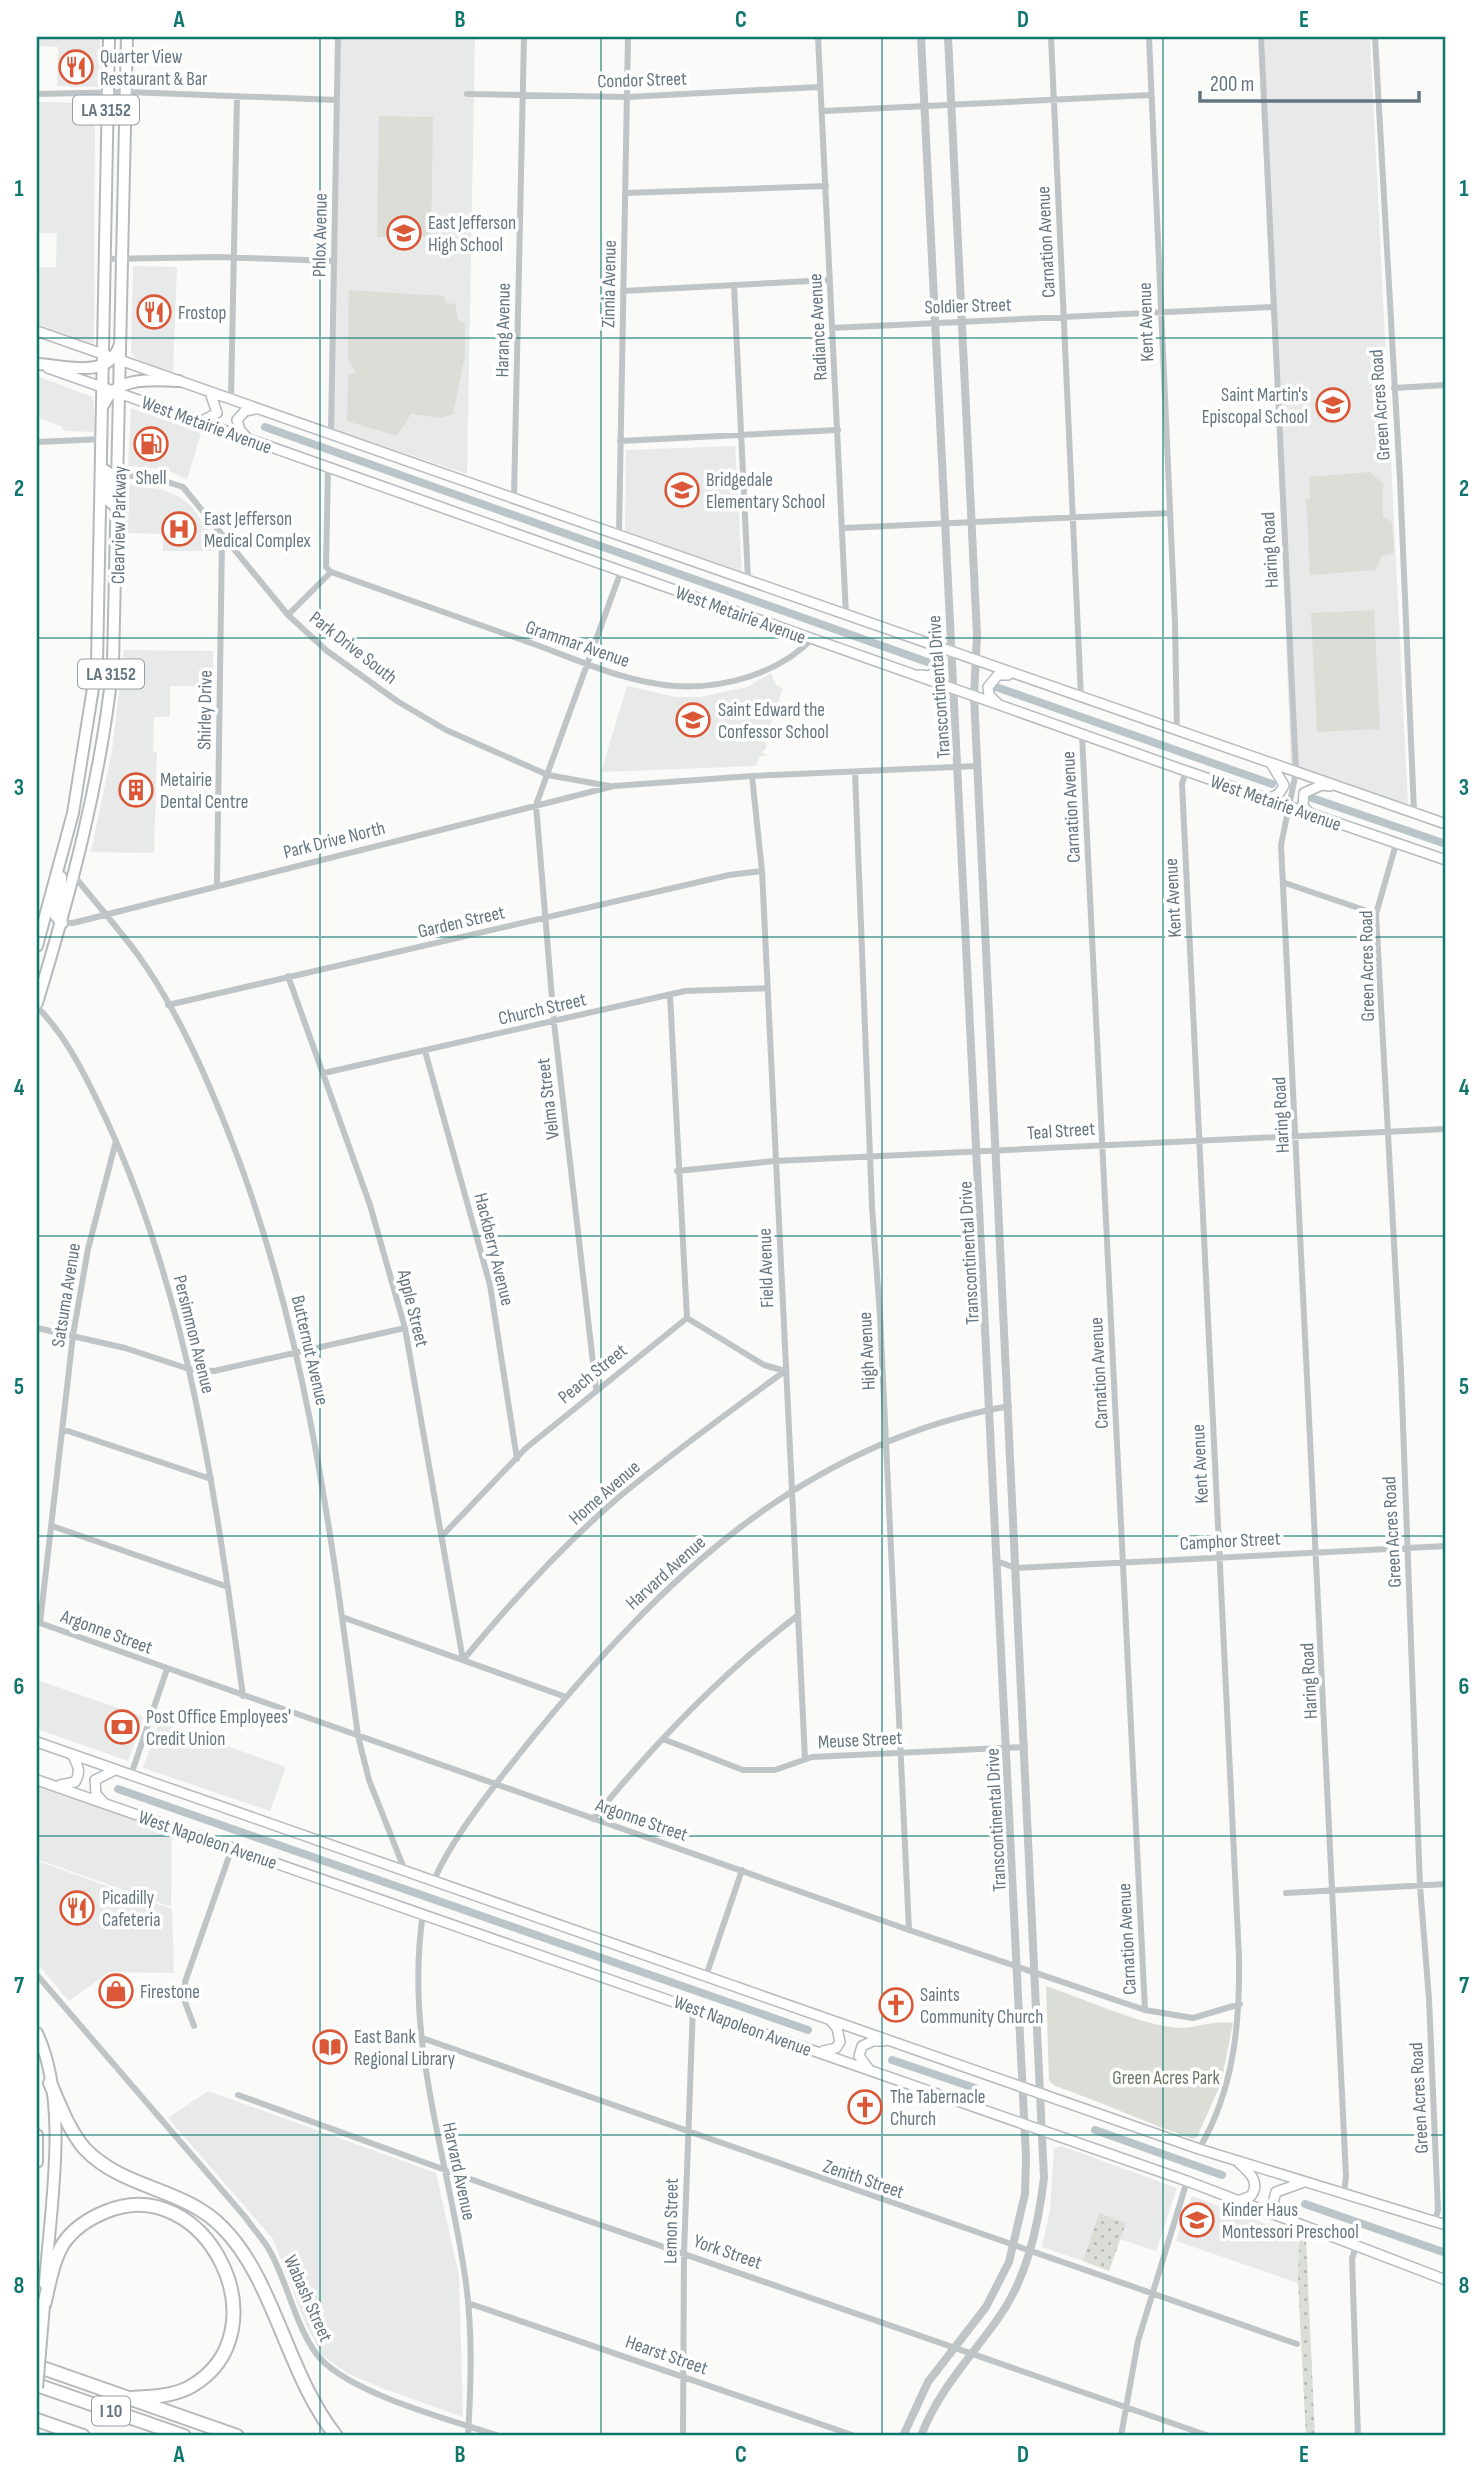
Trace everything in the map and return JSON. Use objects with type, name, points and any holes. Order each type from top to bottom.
[{"type":"highway","name":"Clearview Parkway","points":[[38,1001],[75,877],[108,712],[117,585],[119,475],[105,259],[109,37]]},
{"type":"highway","name":"Clearview Parkway","points":[[37,946],[39,931],[60,867],[81,774],[97,663],[103,408],[113,389],[110,359],[122,339],[127,37]]},
{"type":"highway","points":[[105,183],[125,183]]},
{"type":"highway","points":[[37,364],[84,369],[110,359]]},
{"type":"highway","points":[[113,389],[135,382],[179,381]]},
{"type":"highway","points":[[101,468],[109,473],[109,501],[118,508]]},
{"type":"highway","points":[[60,867],[61,891],[55,915],[62,923]]},
{"type":"highway","points":[[38,1001],[42,964],[50,936],[39,931]]},
{"type":"highway","points":[[37,2034],[50,2083],[55,2119],[37,2387]]},
{"type":"highway","points":[[50,2083],[75,2136],[97,2159],[127,2177],[204,2210],[232,2238],[257,2280],[313,2403],[336,2436]]},
{"type":"highway","points":[[37,2135],[37,2162]]},
{"type":"highway","points":[[44,2305],[63,2245],[85,2223],[104,2213],[129,2206],[163,2209],[187,2222],[216,2252],[226,2268],[233,2293],[231,2327],[223,2351],[206,2375],[189,2388],[164,2396],[128,2398]]},
{"type":"highway","points":[[37,2366],[237,2436]]},
{"type":"highway","name":"I 10","points":[[37,2387],[184,2436]]},
{"type":"highway","name":"I 10","points":[[37,2420],[82,2436]]},
{"type":"main road","name":"West Metairie Avenue","points":[[37,331],[110,359],[619,532],[975,662],[1446,824]]},
{"type":"main road","name":"West Metairie Avenue","points":[[37,364],[954,690],[1446,860]]},
{"type":"main road","points":[[199,422],[208,420],[217,413],[209,392]]},
{"type":"main road","points":[[249,440],[240,430],[237,420],[245,411],[256,408]]},
{"type":"main road","points":[[912,674],[929,676],[941,668],[940,654],[931,646]]},
{"type":"main road","points":[[1003,707],[989,695],[988,687],[998,675],[1013,675]]},
{"type":"main road","points":[[1260,796],[1273,797],[1280,793],[1283,785],[1281,776],[1265,761]]},
{"type":"main road","points":[[1311,814],[1303,807],[1304,793],[1322,785],[1339,787]]},
{"type":"main road","name":"West Napoleon Avenue","points":[[37,1742],[1199,2149],[1446,2225]]},
{"type":"main road","points":[[55,1786],[69,1784],[78,1777],[78,1765],[72,1754]]},
{"type":"main road","points":[[104,1802],[96,1794],[95,1780],[117,1769]]},
{"type":"main road","name":"West Napoleon Avenue","points":[[37,1780],[692,2006],[1187,2181],[1446,2280]]},
{"type":"main road","points":[[817,2051],[836,2048],[840,2042],[837,2028],[828,2018]]},
{"type":"main road","points":[[868,2069],[859,2056],[862,2046],[873,2041],[892,2041]]},
{"type":"main road","points":[[1238,2161],[1254,2179],[1255,2185],[1251,2196],[1238,2201]]},
{"type":"main road","points":[[1287,2219],[1273,2207],[1273,2198],[1282,2188],[1306,2182]]},
{"type":"street","name":"Phlox Avenue","points":[[331,433],[338,37]]},
{"type":"street","name":"Harang Avenue","points":[[514,497],[524,37]]},
{"type":"street","name":"Zinnia Avenue","points":[[619,532],[628,37]]},
{"type":"street","name":"Radiance Avenue","points":[[818,37],[819,87],[824,111],[829,280],[844,528],[846,615]]},
{"type":"street","name":"Transcontinental Drive","points":[[903,2436],[928,2382],[986,2307],[1014,2245],[1025,2194],[1019,1968],[921,37]]},
{"type":"street","name":"Transcontinental Drive","points":[[921,2436],[939,2396],[1010,2299],[1030,2251],[1039,2218],[1044,2178],[977,766],[974,696],[977,635],[948,37]]},
{"type":"street","name":"Carnation Avenue","points":[[1051,37],[1081,698]]},
{"type":"street","name":"Kent Avenue","points":[[1149,37],[1177,731]]},
{"type":"street","name":"Haring Road","points":[[1261,37],[1296,772],[1281,845],[1334,1891],[1346,2176],[1344,2193]]},
{"type":"street","name":"Green Acres Road","points":[[1375,37],[1414,812]]},
{"type":"street","name":"Condor Street","points":[[467,94],[627,97],[819,87]]},
{"type":"street","points":[[37,94],[128,92],[337,100]]},
{"type":"street","points":[[824,111],[1151,94]]},
{"type":"street","points":[[231,399],[237,97]]},
{"type":"street","points":[[625,193],[826,187]]},
{"type":"street","points":[[105,259],[334,261]]},
{"type":"street","points":[[623,290],[829,280]]},
{"type":"street","points":[[734,285],[748,579]]},
{"type":"street","name":"Soldier Street","points":[[832,328],[1273,307]]},
{"type":"street","points":[[1394,388],[1446,385]]},
{"type":"street","points":[[620,441],[838,430]]},
{"type":"street","points":[[37,442],[102,439]]},
{"type":"street","points":[[288,615],[331,572],[326,567],[328,468]]},
{"type":"street","name":"Park Drive South","points":[[119,475],[152,478],[183,488],[288,615],[327,651],[397,701],[446,730],[548,775],[614,786]]},
{"type":"street","points":[[844,528],[1170,513]]},
{"type":"street","name":"Shirley Drive","points":[[218,884],[222,537]]},
{"type":"street","points":[[536,805],[621,571]]},
{"type":"street","name":"Grammar Avenue","points":[[331,572],[588,663],[648,682],[674,686],[715,684],[746,678],[799,652],[811,639]]},
{"type":"street","name":"Carnation Avenue","points":[[1082,735],[1145,2010]]},
{"type":"street","points":[[614,786],[751,776],[977,766]]},
{"type":"street","name":"Kent Avenue","points":[[1186,771],[1182,784],[1240,2004],[1228,2080],[1199,2149]]},
{"type":"street","name":"High Avenue","points":[[855,772],[872,1207],[909,1930]]},
{"type":"street","name":"Field Avenue","points":[[751,776],[762,871],[805,1759]]},
{"type":"street","name":"Park Drive North","points":[[62,923],[106,915],[218,884],[614,786]]},
{"type":"street","name":"Velma Street","points":[[536,805],[543,919],[596,1389]]},
{"type":"street","name":"Green Acres Road","points":[[1396,844],[1376,914],[1398,1294],[1420,1886],[1437,2137],[1438,2210],[1435,2221]]},
{"type":"street","name":"Garden Street","points":[[168,1005],[729,875],[762,871]]},
{"type":"street","name":"Butternut Avenue","points":[[75,877],[139,957],[168,1005],[202,1066],[253,1194],[298,1353],[320,1466],[358,1736],[369,1780],[405,1871]]},
{"type":"street","points":[[1285,883],[1376,914]]},
{"type":"street","name":"Apple Street","points":[[288,976],[370,1205],[405,1328],[463,1660]]},
{"type":"street","name":"Church Street","points":[[324,1073],[685,991],[768,988]]},
{"type":"street","points":[[670,995],[677,1171],[687,1318],[764,1365],[785,1371]]},
{"type":"street","name":"Persimmon Avenue","points":[[38,1001],[86,1078],[116,1141],[160,1263],[189,1369],[211,1479],[243,1696]]},
{"type":"street","name":"Hackberry Avenue","points":[[425,1051],[490,1285],[517,1459]]},
{"type":"street","name":"Teal Street","points":[[677,1171],[775,1161],[1446,1129]]},
{"type":"street","name":"Satsuma Avenue","points":[[38,1623],[74,1335],[88,1249],[116,1141]]},
{"type":"street","name":"Peach Street","points":[[442,1536],[517,1459],[596,1389],[687,1318]]},
{"type":"street","points":[[37,1328],[74,1335],[189,1369],[214,1371],[405,1328]]},
{"type":"street","name":"Home Avenue","points":[[463,1660],[505,1609],[617,1499],[690,1440],[785,1371]]},
{"type":"street","name":"Harvard Avenue","points":[[435,1881],[447,1857],[496,1785],[566,1697],[665,1592],[790,1491],[835,1464],[885,1440],[942,1420],[1009,1406]]},
{"type":"street","points":[[62,1429],[211,1479]]},
{"type":"street","points":[[993,1451],[1011,1451]]},
{"type":"street","points":[[52,1526],[228,1587]]},
{"type":"street","name":"Camphor Street","points":[[1016,1568],[1446,1546]]},
{"type":"street","points":[[999,1562],[1016,1568]]},
{"type":"street","points":[[593,1819],[663,1739],[765,1641],[797,1616]]},
{"type":"street","points":[[342,1617],[566,1697]]},
{"type":"street","name":"Argonne Street","points":[[38,1623],[909,1930],[1145,2010],[1194,2018],[1240,2004]]},
{"type":"street","points":[[131,1775],[167,1669]]},
{"type":"street","name":"Meuse Street","points":[[663,1739],[743,1770],[775,1770],[805,1759],[1025,1747]]},
{"type":"street","points":[[194,2026],[186,2002],[185,1982],[232,1848]]},
{"type":"street","points":[[706,1976],[742,1870]]},
{"type":"street","points":[[1286,1893],[1446,1884]]},
{"type":"street","name":"Harvard Avenue","points":[[424,1913],[419,1940],[422,2038],[431,2113],[444,2168],[468,2303],[468,2436]]},
{"type":"street","name":"Wabash Street","points":[[37,1975],[246,2218],[271,2252],[314,2351],[321,2360],[345,2379],[366,2389],[499,2436]]},
{"type":"street","name":"Lemon Street","points":[[684,2436],[684,2253],[692,2006]]},
{"type":"street","name":"Zenith Street","points":[[422,2038],[1297,2344]]},
{"type":"street","name":"York Street","points":[[238,2095],[1209,2436]]},
{"type":"street","points":[[1121,2436],[1124,2406],[1151,2293],[1187,2181]]},
{"type":"street","points":[[1356,2246],[1352,2259],[1358,2436]]},
{"type":"street","name":"Hearst Street","points":[[468,2303],[855,2436]]},
{"type":"shaded area","points":[[37,37],[100,37],[99,87],[57,86],[58,47],[37,46]]},
{"type":"shaded area","name":"East Jefferson High School","points":[[341,37],[475,37],[467,474],[333,429]]},
{"type":"shaded area","name":"Saint Martin's Episcopal School","points":[[1264,37],[1370,37],[1408,804],[1291,773]]},
{"type":"shaded area","points":[[37,102],[95,103],[94,344],[37,324],[37,267],[56,267],[57,233],[37,233]]},
{"type":"shaded area","points":[[133,266],[177,267],[173,374],[135,358],[131,351]]},
{"type":"shaded area","points":[[37,376],[93,397],[95,432],[64,431],[61,426],[37,417]]},
{"type":"shaded area","points":[[131,408],[201,433],[187,480],[168,470],[128,466]]},
{"type":"shaded area","name":"Bridgedale Elementary School","points":[[735,446],[742,572],[625,531],[626,450]]},
{"type":"shaded area","points":[[127,485],[161,489],[181,498],[191,506],[215,540],[214,551],[163,551],[163,534],[126,533]]},
{"type":"shaded area","points":[[124,650],[213,651],[213,686],[170,686],[170,717],[154,717],[153,751],[157,752],[154,853],[91,852],[112,751]]},
{"type":"shaded area","name":"Saint Edward the Confessor School","points":[[771,673],[776,685],[783,689],[764,741],[767,747],[761,753],[768,755],[760,756],[756,766],[601,772],[627,686],[676,697],[700,697],[747,687]]},
{"type":"shaded area","points":[[37,1680],[144,1717],[128,1761],[37,1729]]},
{"type":"shaded area","points":[[159,1722],[286,1767],[270,1811],[143,1768]]},
{"type":"shaded area","points":[[37,1787],[172,1832],[171,1907],[37,1859]]},
{"type":"shaded area","points":[[37,1861],[172,1909],[174,1973],[109,1972],[69,2001],[37,1963]]},
{"type":"shaded area","points":[[208,2091],[436,2173],[459,2276],[463,2417],[347,2373],[323,2356],[306,2325],[273,2239],[168,2118]]},
{"type":"shaded area","points":[[1061,2146],[1177,2188],[1156,2251],[1120,2239],[1125,2223],[1099,2214],[1083,2261],[1042,2247],[1050,2210],[1054,2149]]},
{"type":"shaded area","points":[[1192,2196],[1299,2236],[1298,2283],[1176,2241]]},
{"type":"green space","points":[[379,116],[433,117],[431,237],[377,237]]},
{"type":"green space","points":[[349,290],[444,296],[446,303],[455,304],[458,320],[465,323],[465,355],[453,414],[441,418],[411,414],[397,436],[347,421],[348,375],[356,372],[348,360]]},
{"type":"green space","points":[[1370,472],[1383,484],[1383,517],[1392,522],[1394,553],[1382,556],[1375,570],[1310,575],[1306,499],[1310,499],[1309,477]]},
{"type":"green space","points":[[1374,610],[1380,729],[1317,732],[1311,613]]},
{"type":"green space","name":"Green Acres Park","points":[[1046,1986],[1156,2024],[1178,2028],[1217,2022],[1233,2023],[1221,2083],[1197,2137],[1193,2139],[1176,2133],[1055,2086],[1049,2081]]},
{"type":"green space","points":[[1099,2213],[1126,2223],[1109,2271],[1083,2261]]},
{"type":"green space","points":[[1299,2236],[1306,2239],[1315,2436],[1306,2436],[1298,2283]]},
{"type":"waterway","points":[[265,427],[933,664]]},
{"type":"waterway","points":[[996,687],[1272,784]]},
{"type":"waterway","points":[[1312,798],[1446,844]]},
{"type":"waterway","points":[[118,1789],[808,2030]]},
{"type":"waterway","points":[[892,2060],[975,2088]]},
{"type":"waterway","points":[[1095,2130],[1222,2175]]},
{"type":"waterway","points":[[1305,2204],[1446,2253]]},
{"type":"place","name":"Quarter View Restaurant & Bar","points":[[76,67]]},
{"type":"place","name":"East Jefferson High School","points":[[404,233]]},
{"type":"place","name":"Frostop","points":[[154,312]]},
{"type":"place","name":"Saint Martin's Episcopal School","points":[[1333,405]]},
{"type":"place","name":"Shell","points":[[151,444]]},
{"type":"place","name":"Bridgedale Elementary School","points":[[682,490]]},
{"type":"place","name":"East Jefferson Medical Complex","points":[[179,529]]},
{"type":"place","name":"Saint Edward the Confessor School","points":[[693,720]]},
{"type":"place","name":"Metairie Dental Centre","points":[[136,790]]},
{"type":"place","name":"Post Office Employees' Credit Union","points":[[122,1727]]},
{"type":"place","name":"Picadilly Cafeteria","points":[[77,1908]]},
{"type":"place","name":"Firestone","points":[[116,1991]]},
{"type":"place","name":"Saints Community Church","points":[[896,2005]]},
{"type":"place","name":"East Bank Regional Library","points":[[330,2047]]},
{"type":"place","name":"The Tabernacle Church","points":[[865,2107]]},
{"type":"place","name":"Kinder Haus Montessori Preschool","points":[[1197,2220]]}]
